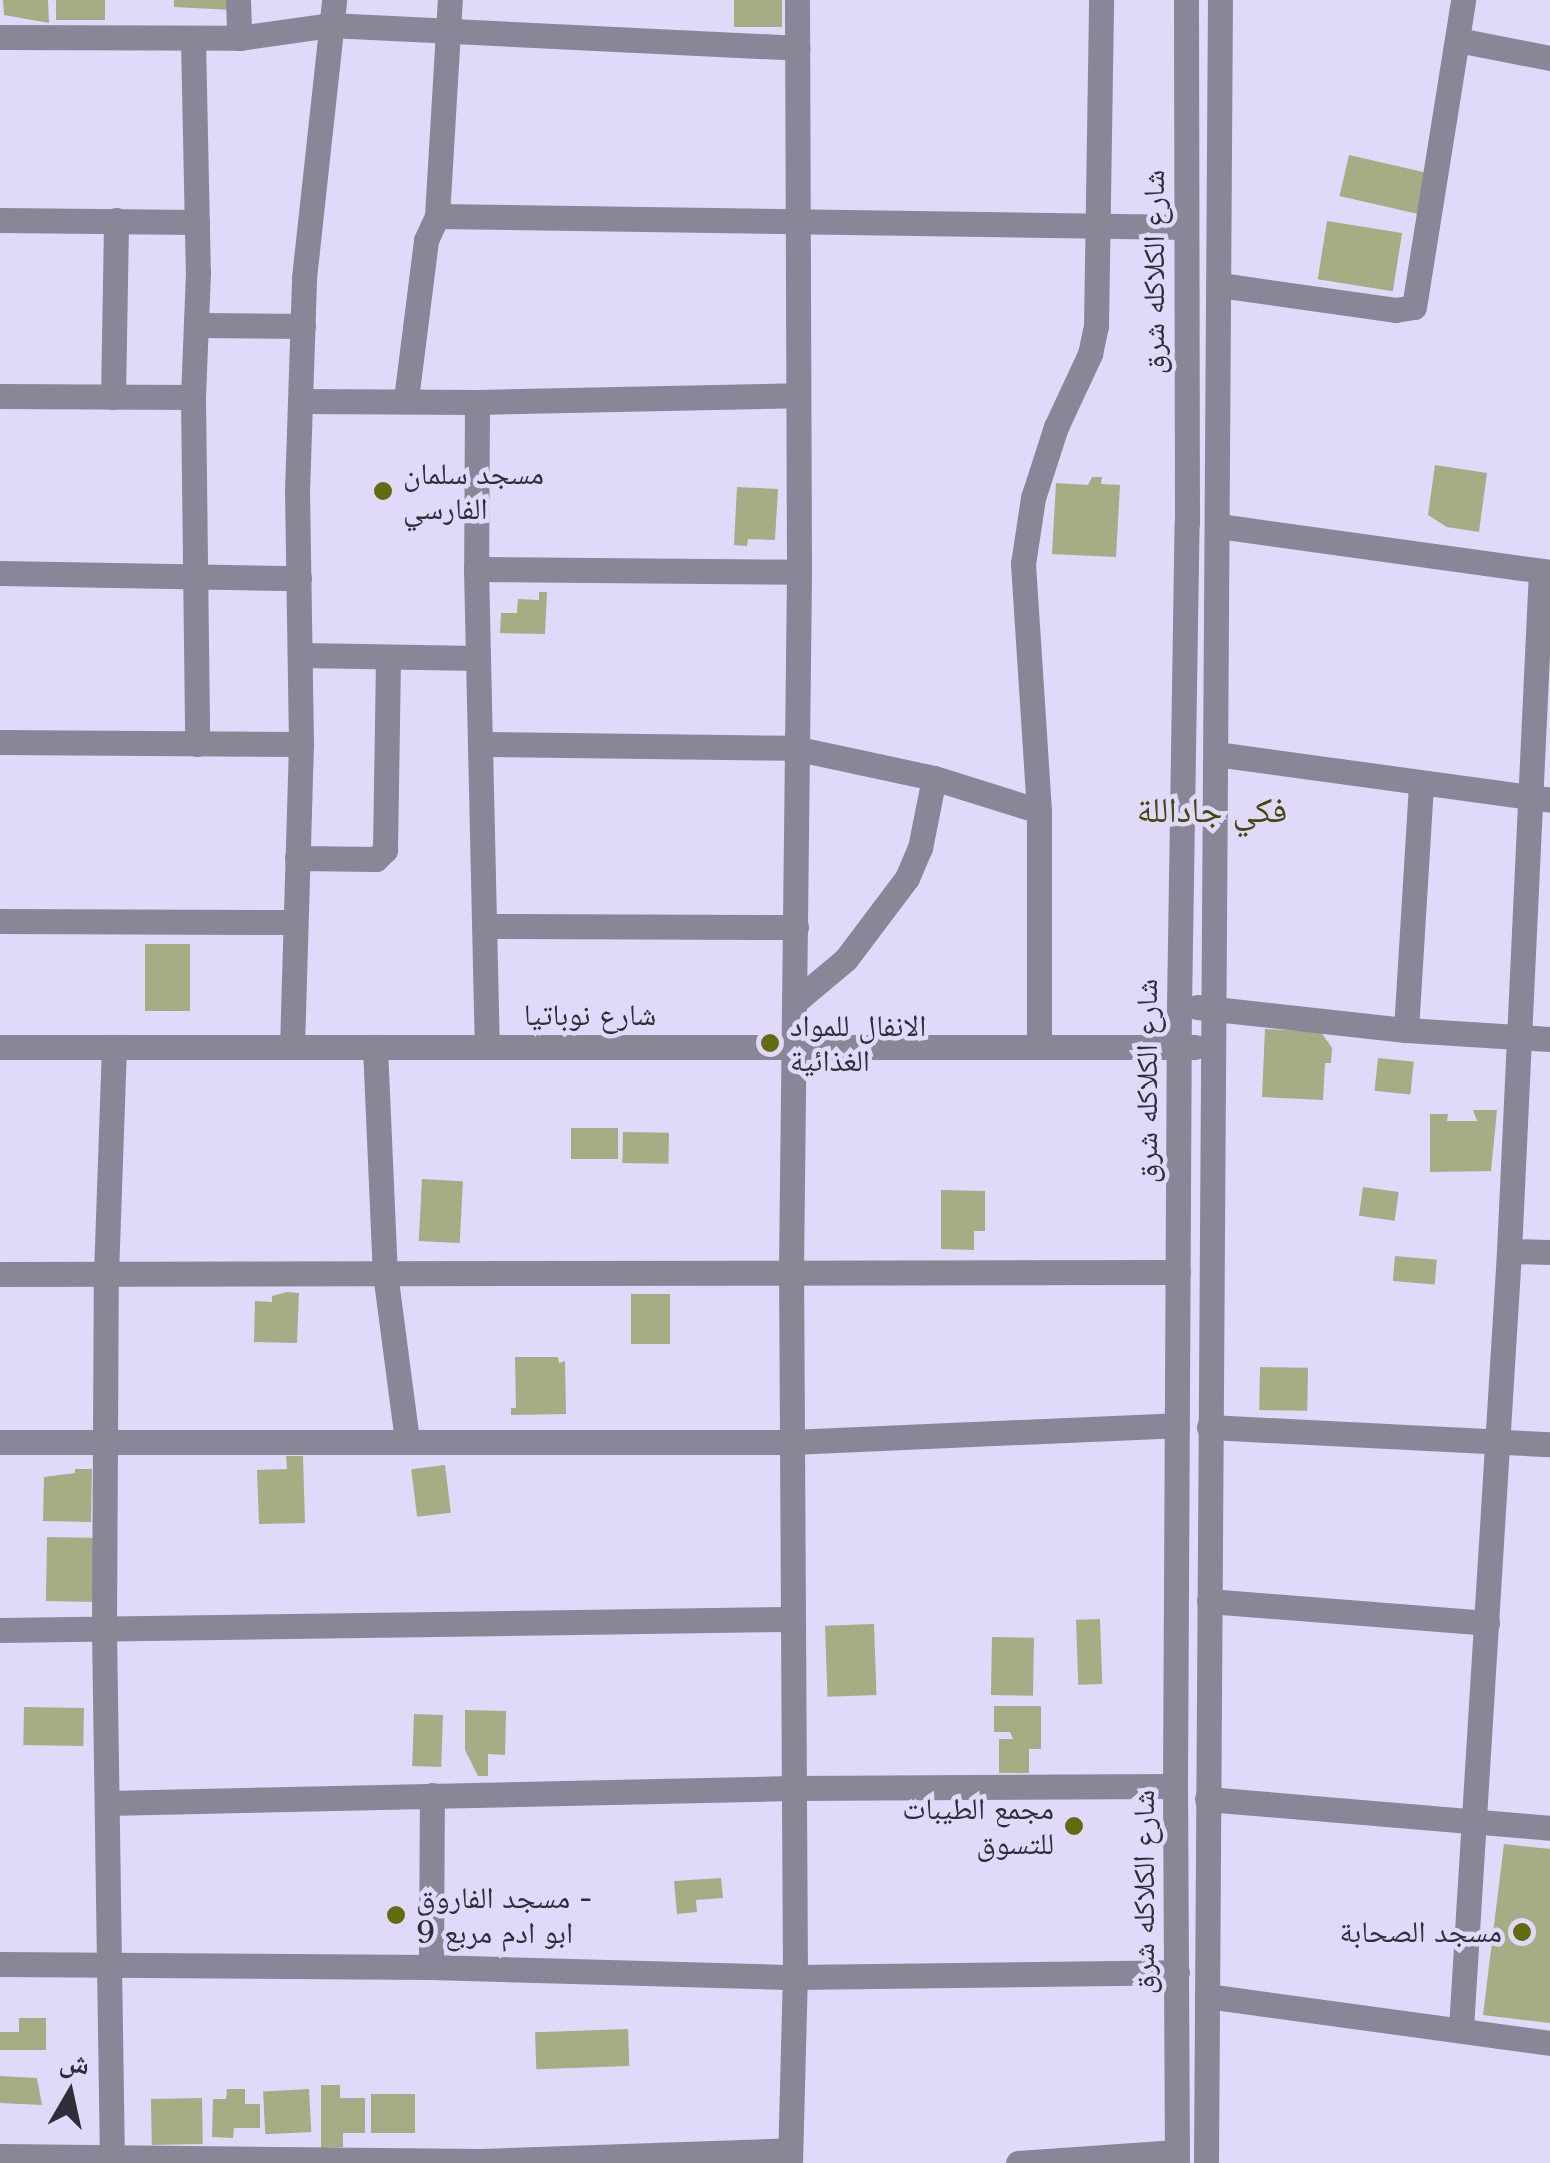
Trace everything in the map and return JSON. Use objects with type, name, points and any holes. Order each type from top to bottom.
[{"type":"street","points":[[238,0],[239,38]]},
{"type":"street","points":[[406,399],[426,240],[436,216],[450,0]]},
{"type":"street","points":[[0,2156],[481,2162],[790,2156],[796,1977],[791,1269],[799,572],[797,0]]},
{"type":"street","points":[[1038,1047],[1039,811],[1023,564],[1033,498],[1056,427],[1090,354],[1096,326],[1100,0]]},
{"type":"street","name":"شارع الكلاكله شرق","points":[[1177,2157],[1179,1007],[1188,523],[1186,0]]},
{"type":"street","name":"شارع الكلاكله شرق","points":[[1206,2163],[1220,0]]},
{"type":"street","points":[[1220,285],[1394,310],[1414,306],[1463,0]]},
{"type":"street","points":[[292,1047],[301,744],[298,578],[302,326],[332,12]]},
{"type":"street","points":[[0,37],[239,38],[332,12],[448,30],[797,48]]},
{"type":"street","points":[[193,40],[197,222],[192,397],[193,576],[197,744]]},
{"type":"street","points":[[1458,40],[1550,58]]},
{"type":"street","points":[[436,216],[1186,227]]},
{"type":"street","points":[[0,220],[197,222]]},
{"type":"street","points":[[113,396],[116,220]]},
{"type":"street","points":[[196,325],[302,326]]},
{"type":"street","points":[[300,401],[477,402],[798,395]]},
{"type":"street","points":[[0,396],[192,397]]},
{"type":"street","points":[[477,402],[476,569],[488,1047]]},
{"type":"street","points":[[1219,526],[1546,571],[1540,799],[1520,1038],[1460,2028]]},
{"type":"street","points":[[476,569],[799,572]]},
{"type":"street","points":[[0,573],[298,578]]},
{"type":"street","points":[[301,655],[478,658]]},
{"type":"street","points":[[297,858],[376,859],[385,850],[388,656]]},
{"type":"street","points":[[0,742],[301,744]]},
{"type":"street","points":[[480,744],[794,748],[934,778],[1039,811]]},
{"type":"street","points":[[1216,754],[1540,799]]},
{"type":"street","points":[[796,1001],[846,958],[907,878],[920,848],[934,778]]},
{"type":"street","points":[[1406,1030],[1421,783]]},
{"type":"street","points":[[0,921],[295,922]]},
{"type":"street","points":[[486,926],[796,927]]},
{"type":"street","points":[[1179,1007],[1406,1030],[1550,1039]]},
{"type":"street","name":"شارع نوباتيا","points":[[0,1047],[1213,1048]]},
{"type":"street","points":[[112,2159],[104,1629],[106,1275],[114,1047]]},
{"type":"street","points":[[375,1047],[386,1273],[407,1440]]},
{"type":"street","points":[[1509,1251],[1550,1252]]},
{"type":"street","points":[[0,1274],[791,1269],[1178,1272]]},
{"type":"street","points":[[0,1442],[791,1442],[1177,1425]]},
{"type":"street","points":[[1209,1427],[1550,1444]]},
{"type":"street","points":[[1209,1601],[1487,1622]]},
{"type":"street","points":[[0,1630],[791,1619]]},
{"type":"street","points":[[107,1803],[793,1788],[1175,1786]]},
{"type":"street","points":[[432,1795],[432,1967]]},
{"type":"street","points":[[1206,1800],[1550,1828]]},
{"type":"street","points":[[0,1964],[432,1967],[796,1977],[1177,1972]]},
{"type":"street","points":[[1207,1996],[1550,2043]]},
{"type":"street","points":[[1018,2163],[1177,2157]]},
{"type":"building","points":[[3,0],[48,0],[49,23],[4,15]]},
{"type":"building","points":[[56,0],[105,0],[105,20],[56,20]]},
{"type":"building","points":[[174,0],[231,0],[232,10],[174,7]]},
{"type":"building","points":[[734,0],[782,0],[782,27],[734,27]]},
{"type":"building","points":[[1349,155],[1432,174],[1422,215],[1340,196]]},
{"type":"building","points":[[1327,221],[1402,233],[1393,291],[1318,279]]},
{"type":"building","points":[[1435,465],[1487,473],[1479,532],[1447,527],[1428,515]]},
{"type":"building","points":[[1092,477],[1102,477],[1101,484],[1120,485],[1116,557],[1052,554],[1056,483],[1088,485]]},
{"type":"building","points":[[737,487],[778,489],[775,540],[748,539],[747,546],[734,545]]},
{"type":"building","points":[[539,592],[547,592],[545,634],[500,633],[501,613],[517,613],[518,599],[539,600]]},
{"type":"building","points":[[145,944],[190,944],[190,1011],[145,1011]]},
{"type":"building","points":[[1265,1029],[1321,1032],[1332,1048],[1331,1063],[1325,1063],[1323,1100],[1262,1097]]},
{"type":"building","points":[[1378,1058],[1414,1062],[1410,1095],[1375,1091]]},
{"type":"building","points":[[1473,1110],[1497,1110],[1491,1171],[1430,1172],[1430,1114],[1448,1114],[1447,1121],[1477,1121]]},
{"type":"building","points":[[571,1128],[618,1128],[618,1159],[571,1159]]},
{"type":"building","points":[[623,1132],[669,1133],[668,1164],[622,1163]]},
{"type":"building","points":[[422,1179],[463,1181],[460,1243],[419,1241]]},
{"type":"building","points":[[1363,1187],[1399,1192],[1395,1221],[1359,1216]]},
{"type":"building","points":[[941,1190],[985,1191],[985,1231],[974,1231],[974,1250],[941,1249]]},
{"type":"building","points":[[1395,1256],[1437,1260],[1435,1285],[1393,1281]]},
{"type":"building","points":[[299,1293],[297,1343],[254,1342],[255,1301],[272,1302],[272,1296]]},
{"type":"building","points":[[631,1294],[670,1294],[670,1344],[631,1344]]},
{"type":"building","points":[[515,1357],[558,1357],[559,1363],[565,1361],[566,1414],[511,1415],[511,1408],[516,1408]]},
{"type":"building","points":[[1260,1367],[1308,1368],[1307,1411],[1259,1410]]},
{"type":"building","points":[[286,1456],[303,1456],[305,1523],[259,1524],[257,1470],[287,1469]]},
{"type":"building","points":[[445,1465],[451,1513],[417,1517],[411,1469]]},
{"type":"building","points":[[75,1469],[92,1469],[91,1522],[43,1521],[44,1477],[75,1473]]},
{"type":"building","points":[[47,1537],[98,1538],[97,1602],[46,1601]]},
{"type":"building","points":[[1100,1619],[1102,1684],[1078,1685],[1076,1620]]},
{"type":"building","points":[[874,1624],[876,1695],[828,1697],[825,1626]]},
{"type":"building","points":[[992,1637],[1034,1638],[1033,1696],[991,1695]]},
{"type":"building","points":[[994,1706],[1041,1706],[1041,1749],[1029,1749],[1029,1773],[999,1773],[999,1739],[1013,1739],[1010,1732],[994,1732]]},
{"type":"building","points":[[24,1707],[84,1708],[83,1746],[23,1745]]},
{"type":"building","points":[[465,1710],[506,1711],[505,1755],[488,1754],[488,1776],[478,1776],[465,1750]]},
{"type":"building","points":[[414,1714],[443,1715],[441,1767],[412,1766]]},
{"type":"building","name":"مسجد الصحابة","points":[[1504,1844],[1550,1849],[1550,2023],[1483,2015]]},
{"type":"building","points":[[721,1878],[723,1898],[696,1900],[697,1912],[677,1914],[674,1881]]},
{"type":"building","points":[[19,2018],[46,2018],[46,2050],[0,2050],[0,2032],[19,2032]]},
{"type":"building","points":[[628,2029],[629,2066],[536,2069],[535,2032]]},
{"type":"building","points":[[0,2076],[37,2078],[42,2105],[0,2103]]},
{"type":"building","points":[[321,2085],[340,2085],[340,2098],[365,2098],[365,2133],[343,2133],[343,2147],[321,2148]]},
{"type":"building","points":[[227,2089],[245,2089],[245,2104],[260,2104],[260,2128],[234,2128],[233,2138],[212,2137],[213,2099],[226,2099]]},
{"type":"building","points":[[309,2089],[311,2132],[265,2134],[263,2091]]},
{"type":"building","points":[[371,2094],[415,2094],[415,2133],[371,2133]]},
{"type":"building","points":[[202,2098],[203,2144],[152,2145],[151,2099]]},
{"type":"place","name":"مسجد سلمان الفارسي","points":[[383,491]]},
{"type":"place","name":"الانفال للمواد الغذائية","points":[[770,1043]]},
{"type":"place","name":"مجمع الطيبات للتسوق","points":[[1074,1826]]},
{"type":"place","name":"مسجد الفاروق - ابو ادم مربع 9","points":[[396,1915]]},
{"type":"place","name":"مسجد الصحابة","points":[[1522,1932]]},
{"type":"district","name":"فكي جاداللة","points":[[1212,810]]}]
